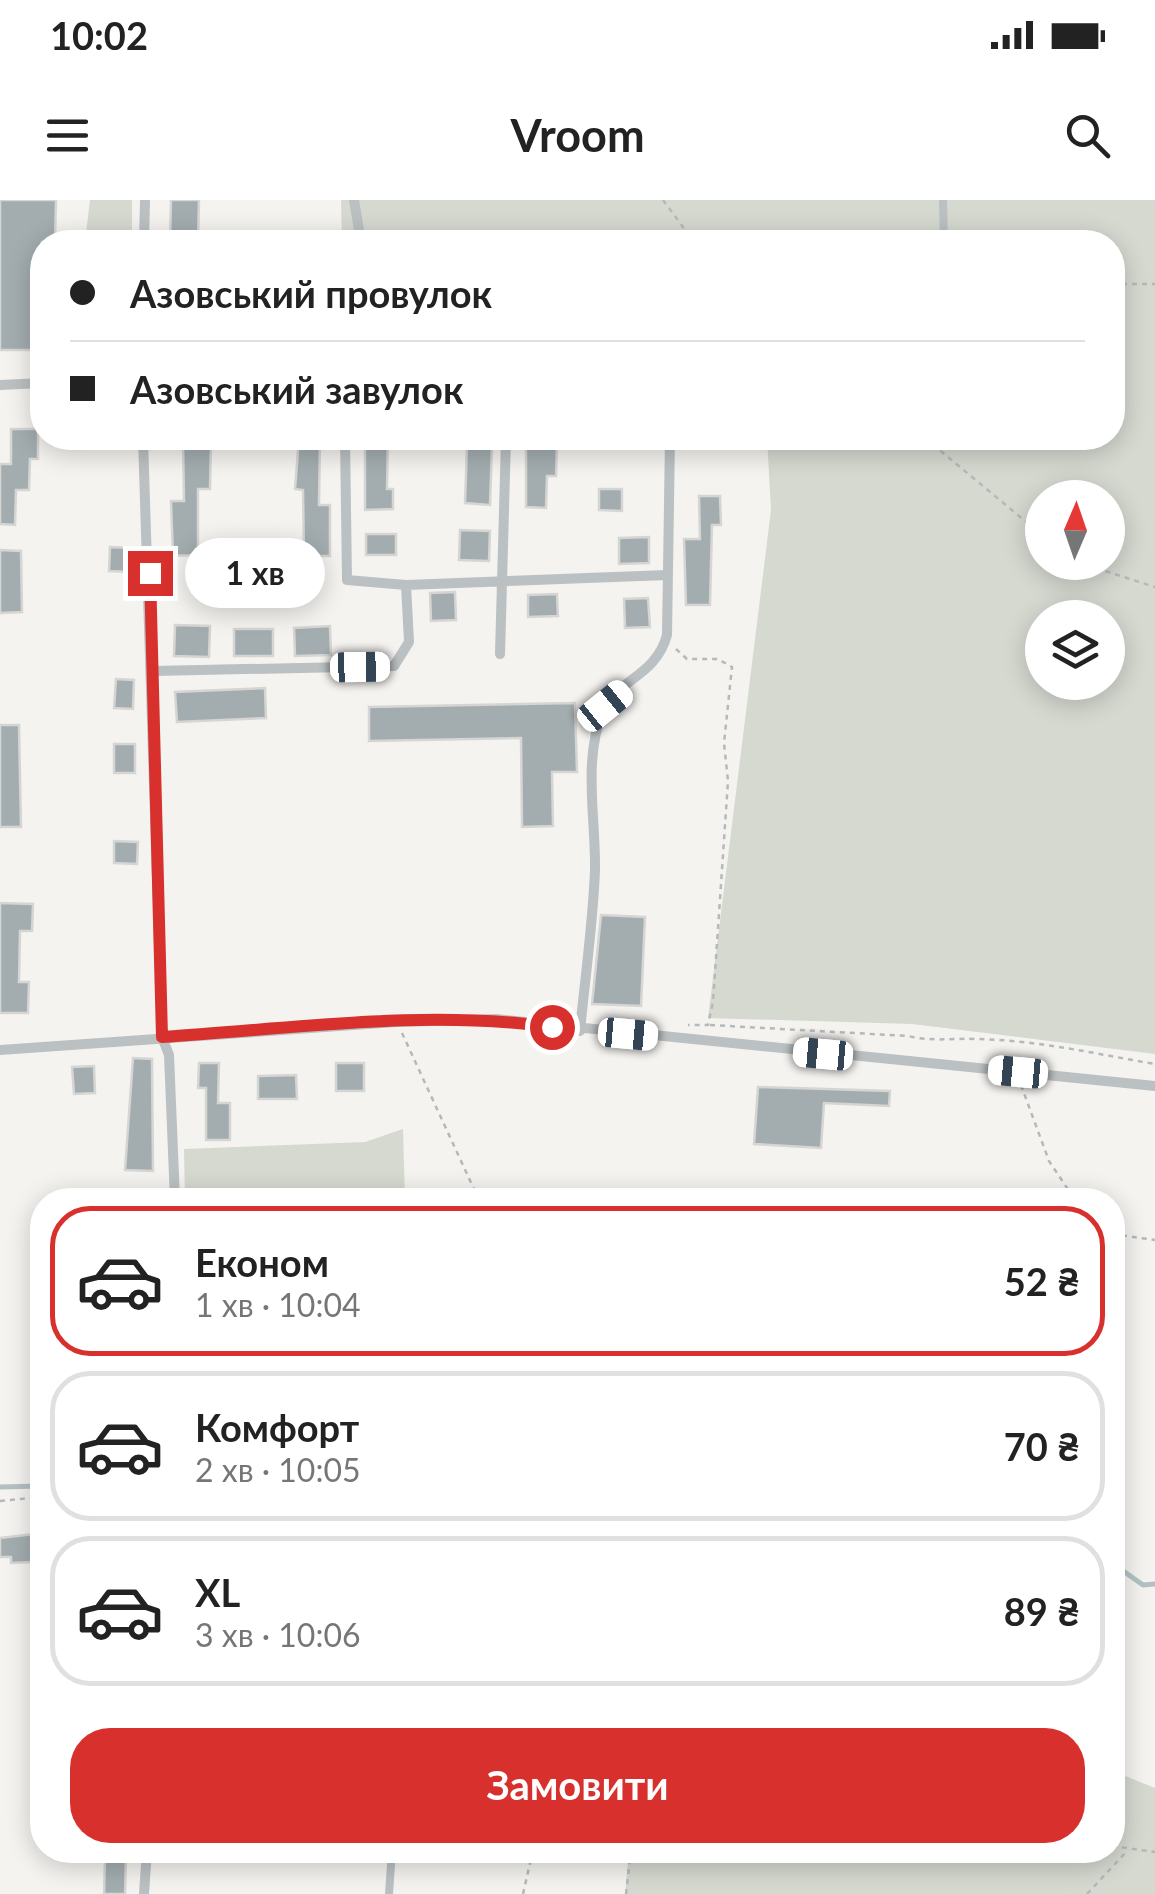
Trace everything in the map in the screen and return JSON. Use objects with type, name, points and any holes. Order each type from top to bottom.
[{"type":"street","points":[[144,230],[145,200]]},
{"type":"street","points":[[354,200],[359,230]]},
{"type":"street","points":[[0,385],[30,384]]},
{"type":"street","points":[[145,450],[162,1037],[169,1055],[175,1188]]},
{"type":"street","points":[[345,450],[347,580],[406,584],[666,575]]},
{"type":"street","points":[[500,654],[506,450]]},
{"type":"street","points":[[580,1031],[595,871],[594,745],[605,706],[646,672],[662,652],[667,636],[670,450]]},
{"type":"street","points":[[154,672],[394,666],[408,642],[406,584]]},
{"type":"street","points":[[0,1050],[396,1022],[496,1020],[1155,1086]]},
{"type":"street","points":[[144,1894],[147,1863]]},
{"type":"lane","points":[[943,200],[944,230]]},
{"type":"lane","points":[[389,1894],[391,1863]]},
{"type":"path","points":[[663,200],[685,230]]},
{"type":"path","points":[[1125,284],[1155,284]]},
{"type":"path","points":[[940,450],[1025,521]]},
{"type":"path","points":[[1125,577],[1155,587]]},
{"type":"path","points":[[667,636],[688,659],[718,659],[732,666],[724,743],[728,781],[723,876],[708,1025]]},
{"type":"path","points":[[396,1022],[473,1188]]},
{"type":"path","points":[[673,1025],[908,1036],[932,1042],[977,1038],[1070,1048],[1155,1064]]},
{"type":"path","points":[[1018,1072],[1026,1105],[1049,1161],[1067,1188]]},
{"type":"path","points":[[1125,1236],[1155,1240]]},
{"type":"path","points":[[0,1500],[30,1498]]},
{"type":"path","points":[[1125,1849],[1155,1852]]},
{"type":"path","points":[[1125,1853],[1128,1850]]},
{"type":"path","points":[[522,1894],[530,1863]]},
{"type":"path","points":[[626,1894],[629,1863]]},
{"type":"path","points":[[1087,1894],[1116,1863]]},
{"type":"shaded area","points":[[90,200],[132,200],[132,230],[86,230]]},
{"type":"shaded area","points":[[341,200],[1155,200],[1155,1054],[912,1024],[708,1018],[771,510],[768,450],[1125,450],[1125,230],[342,230]]},
{"type":"shaded area","points":[[403,1129],[405,1188],[185,1188],[184,1149],[365,1142]]},
{"type":"shaded area","points":[[1125,1776],[1155,1788],[1155,1894],[625,1894],[628,1863],[1125,1863]]},
{"type":"building","points":[[0,200],[56,200],[55,230],[30,230],[30,350],[0,350]]},
{"type":"building","points":[[171,200],[199,200],[198,230],[170,230]]},
{"type":"building","points":[[11,429],[30,429],[30,450],[38,450],[38,459],[30,459],[29,490],[16,490],[15,525],[0,524],[0,464],[11,464]]},
{"type":"building","points":[[183,450],[211,450],[210,489],[198,489],[198,555],[173,556],[171,501],[184,501]]},
{"type":"building","points":[[298,450],[320,450],[319,505],[330,505],[330,556],[304,556],[303,490],[295,489]]},
{"type":"building","points":[[365,450],[388,450],[387,489],[393,489],[393,509],[365,510]]},
{"type":"building","points":[[467,450],[492,450],[490,505],[465,503]]},
{"type":"building","points":[[526,450],[557,450],[556,476],[547,476],[546,508],[526,507]]},
{"type":"building","points":[[599,489],[622,489],[622,511],[599,510]]},
{"type":"building","points":[[699,496],[720,496],[721,525],[712,525],[710,605],[686,605],[684,539],[700,539]]},
{"type":"building","points":[[460,530],[490,531],[489,561],[459,560]]},
{"type":"building","points":[[366,534],[396,534],[396,555],[366,555]]},
{"type":"building","points":[[649,537],[649,563],[619,564],[619,538]]},
{"type":"building","points":[[110,547],[133,548],[133,572],[109,571]]},
{"type":"building","points":[[0,550],[21,551],[22,612],[0,613]]},
{"type":"building","points":[[455,592],[456,620],[431,621],[430,593]]},
{"type":"building","points":[[557,594],[558,616],[528,617],[528,595]]},
{"type":"building","points":[[648,598],[650,627],[625,628],[624,599]]},
{"type":"building","points":[[175,625],[210,626],[209,657],[174,656]]},
{"type":"building","points":[[330,626],[331,655],[295,656],[294,628]]},
{"type":"building","points":[[234,629],[273,629],[273,656],[234,656]]},
{"type":"building","points":[[116,679],[134,680],[133,709],[114,708]]},
{"type":"building","points":[[265,688],[266,718],[177,722],[175,692]]},
{"type":"building","points":[[575,703],[577,772],[552,772],[553,826],[522,827],[521,738],[369,741],[369,707]]},
{"type":"building","points":[[0,725],[19,725],[21,827],[0,827]]},
{"type":"building","points":[[114,744],[135,744],[135,773],[114,773]]},
{"type":"building","points":[[114,841],[138,842],[137,864],[114,863]]},
{"type":"building","points":[[0,903],[33,904],[32,931],[20,931],[19,982],[29,982],[28,1013],[0,1013]]},
{"type":"building","points":[[601,915],[645,917],[641,1006],[592,1004]]},
{"type":"building","points":[[133,1058],[152,1059],[153,1171],[125,1170]]},
{"type":"building","points":[[199,1063],[219,1063],[218,1103],[230,1103],[230,1140],[206,1140],[206,1088],[198,1088]]},
{"type":"building","points":[[336,1063],[364,1063],[364,1091],[336,1091]]},
{"type":"building","points":[[94,1066],[95,1093],[74,1094],[72,1067]]},
{"type":"building","points":[[296,1075],[297,1099],[258,1099],[258,1076]]},
{"type":"building","points":[[758,1087],[890,1091],[889,1106],[824,1103],[821,1148],[754,1144]]},
{"type":"building","points":[[30,1534],[30,1562],[11,1563],[11,1557],[0,1557],[0,1538]]},
{"type":"building","points":[[105,1863],[126,1863],[125,1894],[104,1894]]},
{"type":"waterway","points":[[0,1487],[30,1486]]},
{"type":"waterway","points":[[1125,1572],[1143,1585],[1155,1584]]},
{"type":"route","points":[[150,573],[162,1037],[396,1022],[496,1020],[552,1027]]}]
